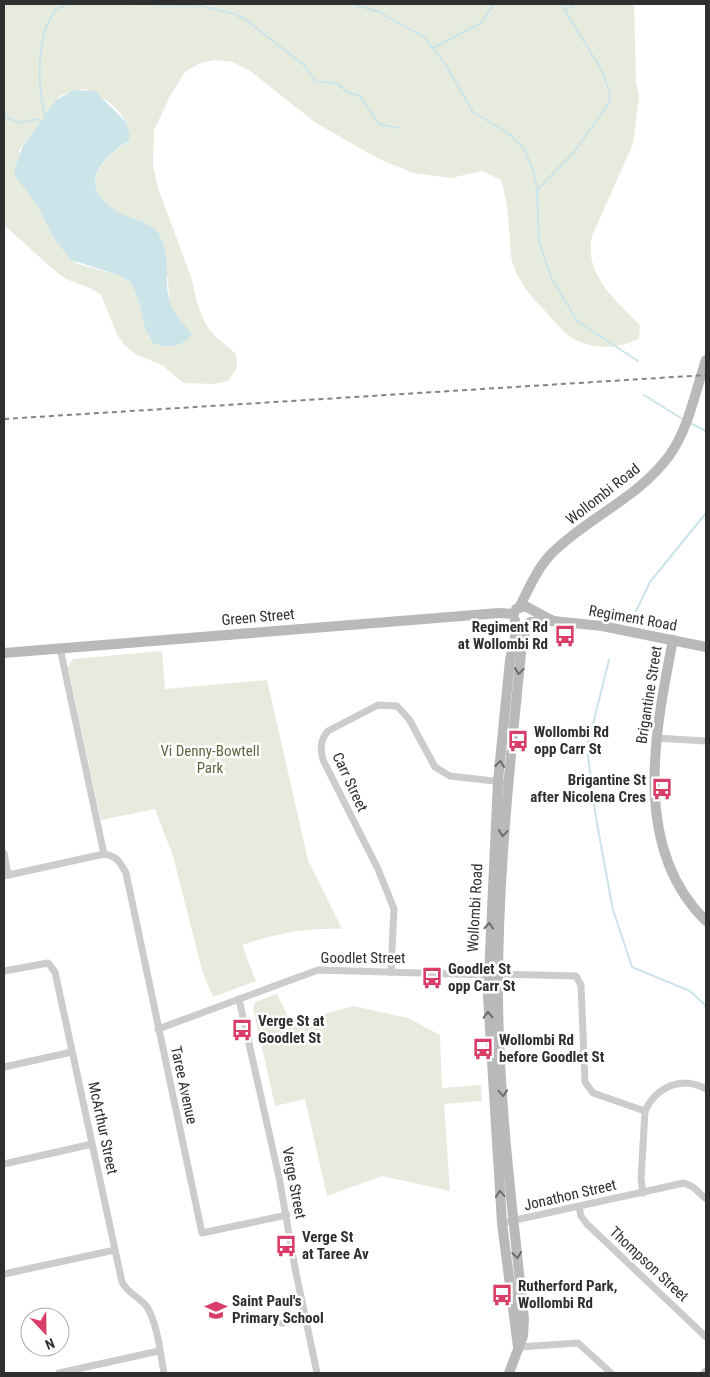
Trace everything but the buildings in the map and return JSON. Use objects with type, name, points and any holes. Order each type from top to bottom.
[{"type":"main road","name":"Wollombi Road","points":[[518,1347],[502,1223],[490,1052],[510,660],[516,632],[516,613],[537,572],[552,553],[641,487],[669,455],[677,441],[696,395],[706,360]]},
{"type":"main road","points":[[529,588],[531,610]]},
{"type":"main road","name":"Wollombi Road","points":[[503,782],[522,643],[533,616],[531,610]]},
{"type":"main road","name":"Regiment Road","points":[[516,613],[531,610],[554,620]]},
{"type":"main road","points":[[516,613],[522,624],[529,623]]},
{"type":"main road","name":"Green Street","points":[[4,653],[516,613]]},
{"type":"main road","name":"Regiment Road","points":[[529,623],[554,620],[602,626],[706,647]]},
{"type":"main road","name":"Brigantine Street","points":[[673,640],[655,738],[655,775],[662,844],[672,873],[686,897],[706,920]]},
{"type":"main road","name":"Wollombi Road","points":[[493,974],[513,1222],[524,1319],[523,1336],[509,1373]]},
{"type":"street","points":[[4,853],[6,875],[104,854],[60,648]]},
{"type":"street","name":"Carr Street","points":[[391,972],[394,909],[378,869],[323,760],[320,745],[323,737],[328,731],[378,705],[397,706],[409,719],[436,767],[450,776],[503,782]]},
{"type":"street","points":[[655,738],[706,741]]},
{"type":"street","name":"Taree Avenue","points":[[104,854],[113,855],[119,860],[126,873],[202,1232],[287,1215]]},
{"type":"street","name":"McArthur Street","points":[[4,971],[48,964],[55,972],[115,1250],[126,1290],[147,1307],[159,1351]]},
{"type":"street","name":"Goodlet Street","points":[[158,1029],[318,970],[576,976],[581,985],[585,1082],[587,1088],[593,1093],[644,1111]]},
{"type":"street","name":"Verge Street","points":[[239,999],[287,1215],[318,1373]]},
{"type":"street","points":[[4,1068],[72,1052]]},
{"type":"street","points":[[643,1193],[641,1179],[644,1111],[653,1098],[672,1085],[691,1083],[706,1089]]},
{"type":"street","points":[[4,1164],[92,1144]]},
{"type":"street","name":"Jonathon Street","points":[[502,1223],[687,1183],[706,1199]]},
{"type":"street","name":"Thompson Street","points":[[579,1207],[581,1216],[587,1224],[706,1336]]},
{"type":"street","points":[[4,1274],[115,1250]]},
{"type":"street","points":[[282,1323],[306,1318]]},
{"type":"street","points":[[518,1347],[578,1343],[611,1373]]},
{"type":"street","points":[[59,1373],[159,1351],[164,1373]]},
{"type":"green space","points":[[4,4],[634,4],[636,82],[639,97],[633,144],[592,236],[591,250],[597,275],[604,286],[640,325],[639,338],[631,342],[604,347],[577,341],[563,330],[523,285],[512,262],[507,204],[501,180],[482,171],[451,178],[413,173],[377,158],[316,123],[249,70],[232,62],[217,60],[200,63],[185,72],[170,96],[154,130],[153,166],[158,188],[206,324],[215,336],[236,354],[237,368],[228,381],[214,384],[183,383],[162,365],[137,355],[125,346],[117,334],[101,295],[90,288],[66,279],[4,225]],"holes":[[[81,89],[100,96],[118,110],[126,123],[129,141],[118,148],[101,165],[95,184],[98,193],[105,203],[117,212],[150,226],[168,279],[169,300],[174,313],[183,323],[149,338],[131,282],[118,275],[77,264],[53,237],[37,205],[19,151],[56,100],[62,95]]]},
{"type":"green space","name":"Vi Denny-Bowtell Park","points":[[162,651],[165,689],[267,680],[308,860],[342,929],[291,932],[242,945],[256,981],[213,997],[202,970],[173,856],[155,809],[101,820],[68,667],[73,659]]},
{"type":"green space","points":[[277,994],[291,1023],[353,1006],[408,1018],[440,1035],[442,1088],[481,1085],[482,1101],[444,1104],[450,1191],[382,1176],[327,1196],[305,1099],[275,1106],[253,1008],[255,1002]]},
{"type":"water","points":[[74,90],[95,91],[125,121],[130,134],[129,141],[108,156],[96,174],[95,184],[98,193],[105,203],[123,215],[152,227],[160,236],[165,252],[170,304],[178,318],[192,334],[184,342],[174,346],[153,343],[146,331],[139,302],[131,282],[118,275],[71,260],[53,237],[37,205],[16,177],[14,170],[23,146],[56,100]]},
{"type":"waterway","points":[[46,118],[40,87],[40,64],[44,33],[56,9],[69,4]]},
{"type":"waterway","points":[[125,4],[202,6],[234,14],[246,20],[304,65],[316,82],[337,83],[347,92],[360,96],[379,124],[399,128]]},
{"type":"waterway","points":[[353,4],[379,12],[424,37],[446,65],[473,112],[508,133],[525,150],[533,170],[537,190],[539,242],[551,277],[577,321],[638,361]]},
{"type":"waterway","points":[[433,48],[481,23],[494,4]]},
{"type":"waterway","points":[[537,190],[574,152],[609,103],[610,93],[601,69],[561,4]]},
{"type":"waterway","points":[[567,9],[576,4]]},
{"type":"waterway","points":[[4,116],[20,123],[37,119],[43,123]]},
{"type":"waterway","points":[[644,395],[684,420]]},
{"type":"waterway","points":[[690,423],[706,431]]},
{"type":"waterway","points":[[636,611],[650,582],[706,513]]},
{"type":"waterway","points":[[609,660],[587,748],[596,818],[613,910],[632,967],[690,991],[706,1006]]},
{"type":"railway","points":[[4,419],[706,375]]},
{"type":"place","name":"Regiment Rd at Wollombi Rd","points":[[565,636]]},
{"type":"place","name":"Wollombi Rd opp Carr St","points":[[518,741]]},
{"type":"place","name":"Brigantine St after Nicolena Cres","points":[[662,789]]},
{"type":"place","name":"Goodlet St opp Carr St","points":[[432,978]]},
{"type":"place","name":"Verge St at Goodlet St","points":[[242,1030]]},
{"type":"place","name":"Wollombi Rd before Goodlet St","points":[[483,1049]]},
{"type":"place","name":"Verge St at Taree Av","points":[[286,1246]]},
{"type":"place","name":"Rutherford Park, Wollombi Rd","points":[[502,1295]]},
{"type":"place","name":"Saint Paul's Primary School","points":[[216,1310]]}]
